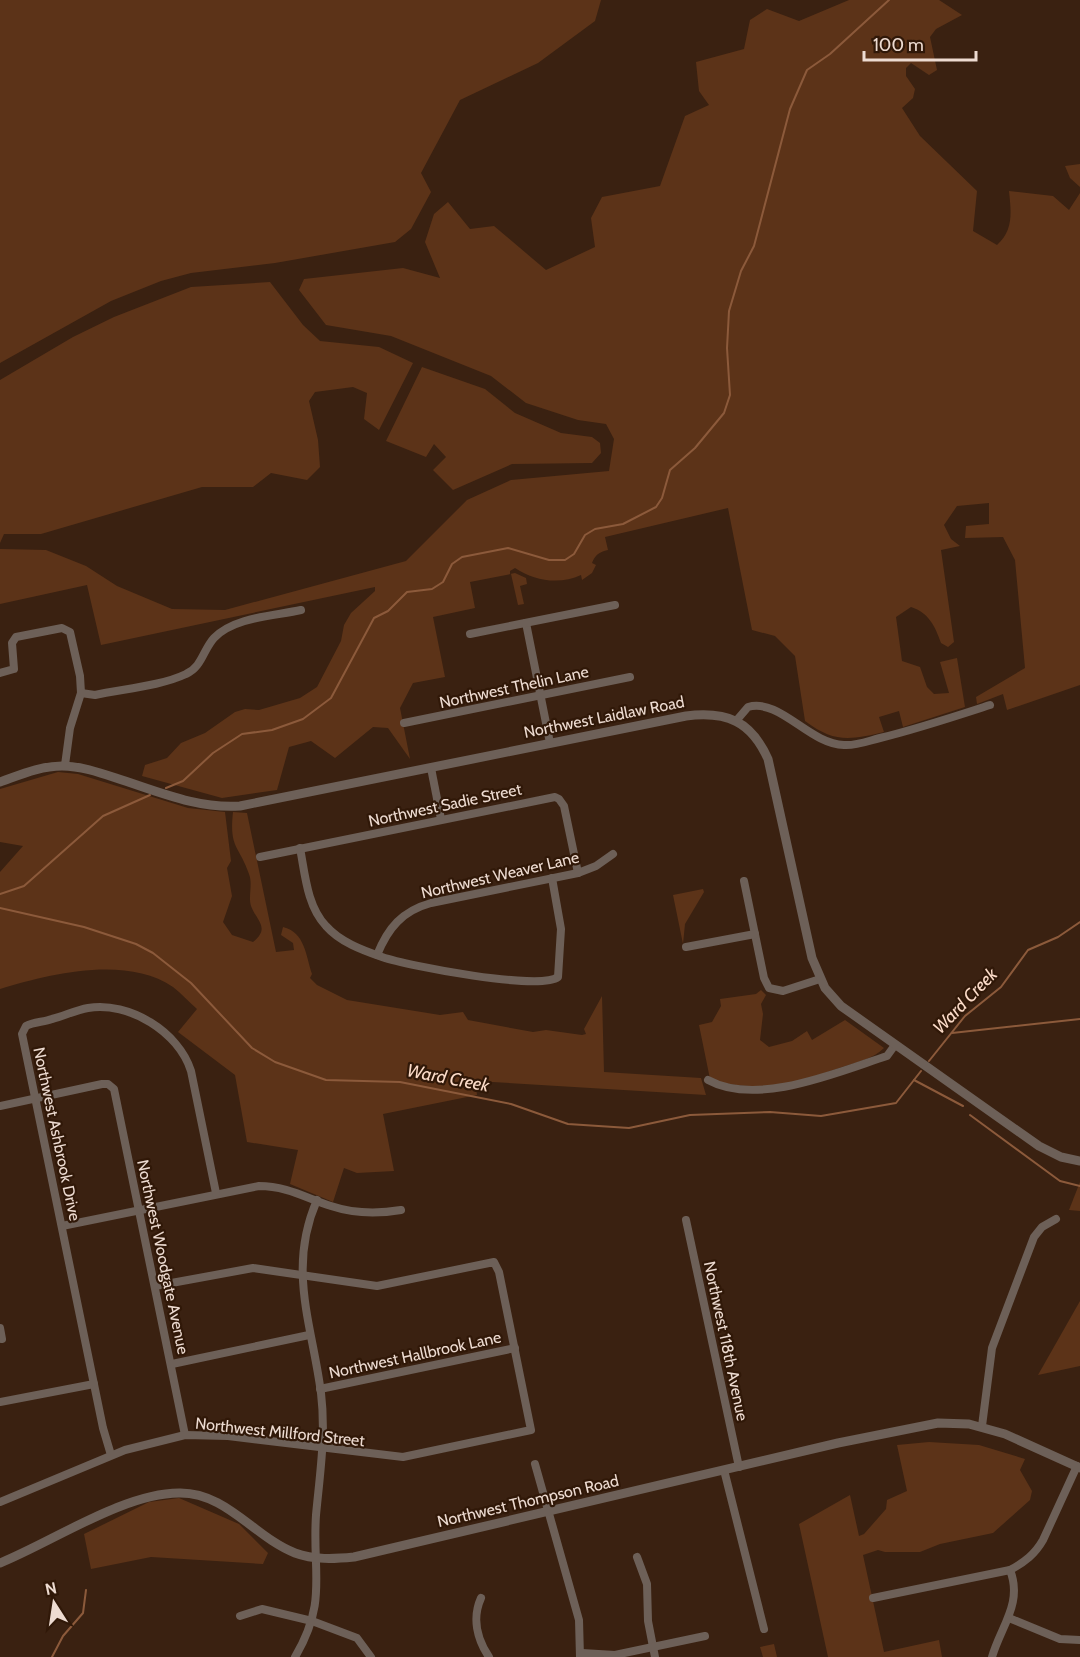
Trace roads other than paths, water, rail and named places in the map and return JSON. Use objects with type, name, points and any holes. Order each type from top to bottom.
[{"type":"street","points":[[470,634],[615,605]]},
{"type":"street","points":[[81,693],[95,695],[184,675],[200,663],[211,641],[220,633],[240,623],[301,610]]},
{"type":"street","points":[[526,623],[550,743]]},
{"type":"street","points":[[0,673],[14,669],[12,644],[16,637],[67,628],[80,676],[81,693],[70,728],[64,765]]},
{"type":"street","name":"Northwest Thelin Lane","points":[[404,723],[630,677]]},
{"type":"street","points":[[736,721],[748,707],[765,706],[819,739],[836,744],[852,745],[908,731],[990,705]]},
{"type":"street","name":"Northwest Laidlaw Road","points":[[0,782],[40,768],[64,765],[102,773],[188,801],[222,807],[252,804],[686,716],[706,714],[736,721],[754,734],[768,759],[808,945],[820,979],[836,1001],[1039,1146],[1061,1157],[1080,1161]]},
{"type":"street","points":[[431,768],[441,819]]},
{"type":"street","name":"Northwest Sadie Street","points":[[260,856],[549,797],[559,799],[564,806],[578,873]]},
{"type":"street","points":[[300,848],[311,900],[320,919],[334,934],[377,955],[493,979],[544,982],[555,979],[560,971],[561,929],[552,879]]},
{"type":"street","name":"Northwest Weaver Lane","points":[[377,955],[394,923],[414,909],[431,903],[578,873],[596,866],[613,854]]},
{"type":"street","points":[[744,881],[764,978],[773,990],[783,991],[820,979]]},
{"type":"street","points":[[686,947],[755,934]]},
{"type":"street","name":"Northwest Ashbrook Drive","points":[[111,1455],[94,1384],[22,1034],[26,1026],[88,1008],[116,1009],[167,1034],[186,1056],[216,1192]]},
{"type":"street","points":[[708,1080],[718,1084],[755,1089],[792,1086],[887,1056],[895,1045]]},
{"type":"street","name":"Northwest Woodgate Avenue","points":[[36,1098],[102,1084],[111,1086],[115,1092],[185,1435]]},
{"type":"street","points":[[0,1106],[36,1098]]},
{"type":"street","points":[[62,1226],[216,1192],[269,1186],[288,1189],[358,1212],[401,1210]]},
{"type":"street","points":[[296,1657],[312,1621],[318,1590],[316,1514],[324,1449],[320,1389],[309,1335],[302,1276],[305,1236],[317,1200]]},
{"type":"street","points":[[982,1426],[988,1367],[998,1331],[1022,1275],[1034,1238],[1042,1227],[1056,1219]]},
{"type":"street","name":"Northwest 118th Avenue","points":[[686,1221],[739,1467]]},
{"type":"street","points":[[155,1286],[246,1268],[371,1286],[491,1262],[495,1263],[515,1348]]},
{"type":"street","points":[[0,1328],[2,1339]]},
{"type":"street","points":[[172,1364],[309,1335]]},
{"type":"street","name":"Northwest Hallbrook Lane","points":[[320,1389],[515,1348]]},
{"type":"street","name":"Northwest Millford Street","points":[[0,1502],[27,1493],[111,1455],[146,1443],[185,1435],[214,1435],[403,1457],[531,1430],[515,1348]]},
{"type":"street","points":[[0,1402],[94,1384]]},
{"type":"street","name":"Northwest Thompson Road","points":[[0,1563],[135,1501],[166,1493],[181,1493],[213,1500],[281,1546],[317,1558],[354,1557],[910,1427],[949,1423],[982,1426],[1014,1437],[1079,1467]]},
{"type":"street","points":[[535,1464],[579,1620],[581,1655],[615,1655],[705,1636]]},
{"type":"street","points":[[873,1598],[1010,1570],[1037,1551],[1079,1467]]},
{"type":"street","points":[[724,1470],[764,1629]]},
{"type":"street","points":[[637,1557],[647,1584],[648,1621],[655,1657]]},
{"type":"street","points":[[992,1657],[1009,1618],[1015,1592],[1010,1570]]},
{"type":"street","points":[[481,1598],[476,1610],[477,1627],[489,1657]]},
{"type":"street","points":[[240,1616],[262,1609],[312,1621],[357,1638],[370,1657]]},
{"type":"street","points":[[1009,1618],[1060,1639],[1080,1640]]},
{"type":"waterway","points":[[166,788],[183,781],[213,753],[242,734],[272,730],[303,719],[331,698],[374,618],[388,611],[407,592],[432,589],[443,582],[452,564],[462,557],[508,548],[549,560],[565,560],[574,554],[585,535],[595,529],[623,524],[656,507],[662,498],[670,470],[695,448],[724,413],[730,395],[727,348],[729,311],[741,271],[754,246],[790,109],[807,70],[830,54],[889,0]]},
{"type":"waterway","points":[[0,894],[24,886],[103,816],[150,795]]},
{"type":"waterway","name":"Ward Creek","points":[[0,908],[84,927],[136,944],[153,953],[191,983],[252,1048],[275,1062],[326,1080],[400,1082],[511,1104],[568,1124],[629,1128],[690,1115],[770,1112],[821,1116],[896,1103],[921,1071]]},
{"type":"waterway","name":"Ward Creek","points":[[929,1061],[965,1016],[1001,987],[1028,950],[1058,937],[1080,922]]},
{"type":"waterway","points":[[952,1033],[1080,1019]]},
{"type":"waterway","points":[[914,1080],[963,1106]]},
{"type":"waterway","points":[[970,1115],[1060,1181],[1080,1186]]},
{"type":"waterway","points":[[52,1657],[63,1636],[83,1613],[86,1590]]}]
